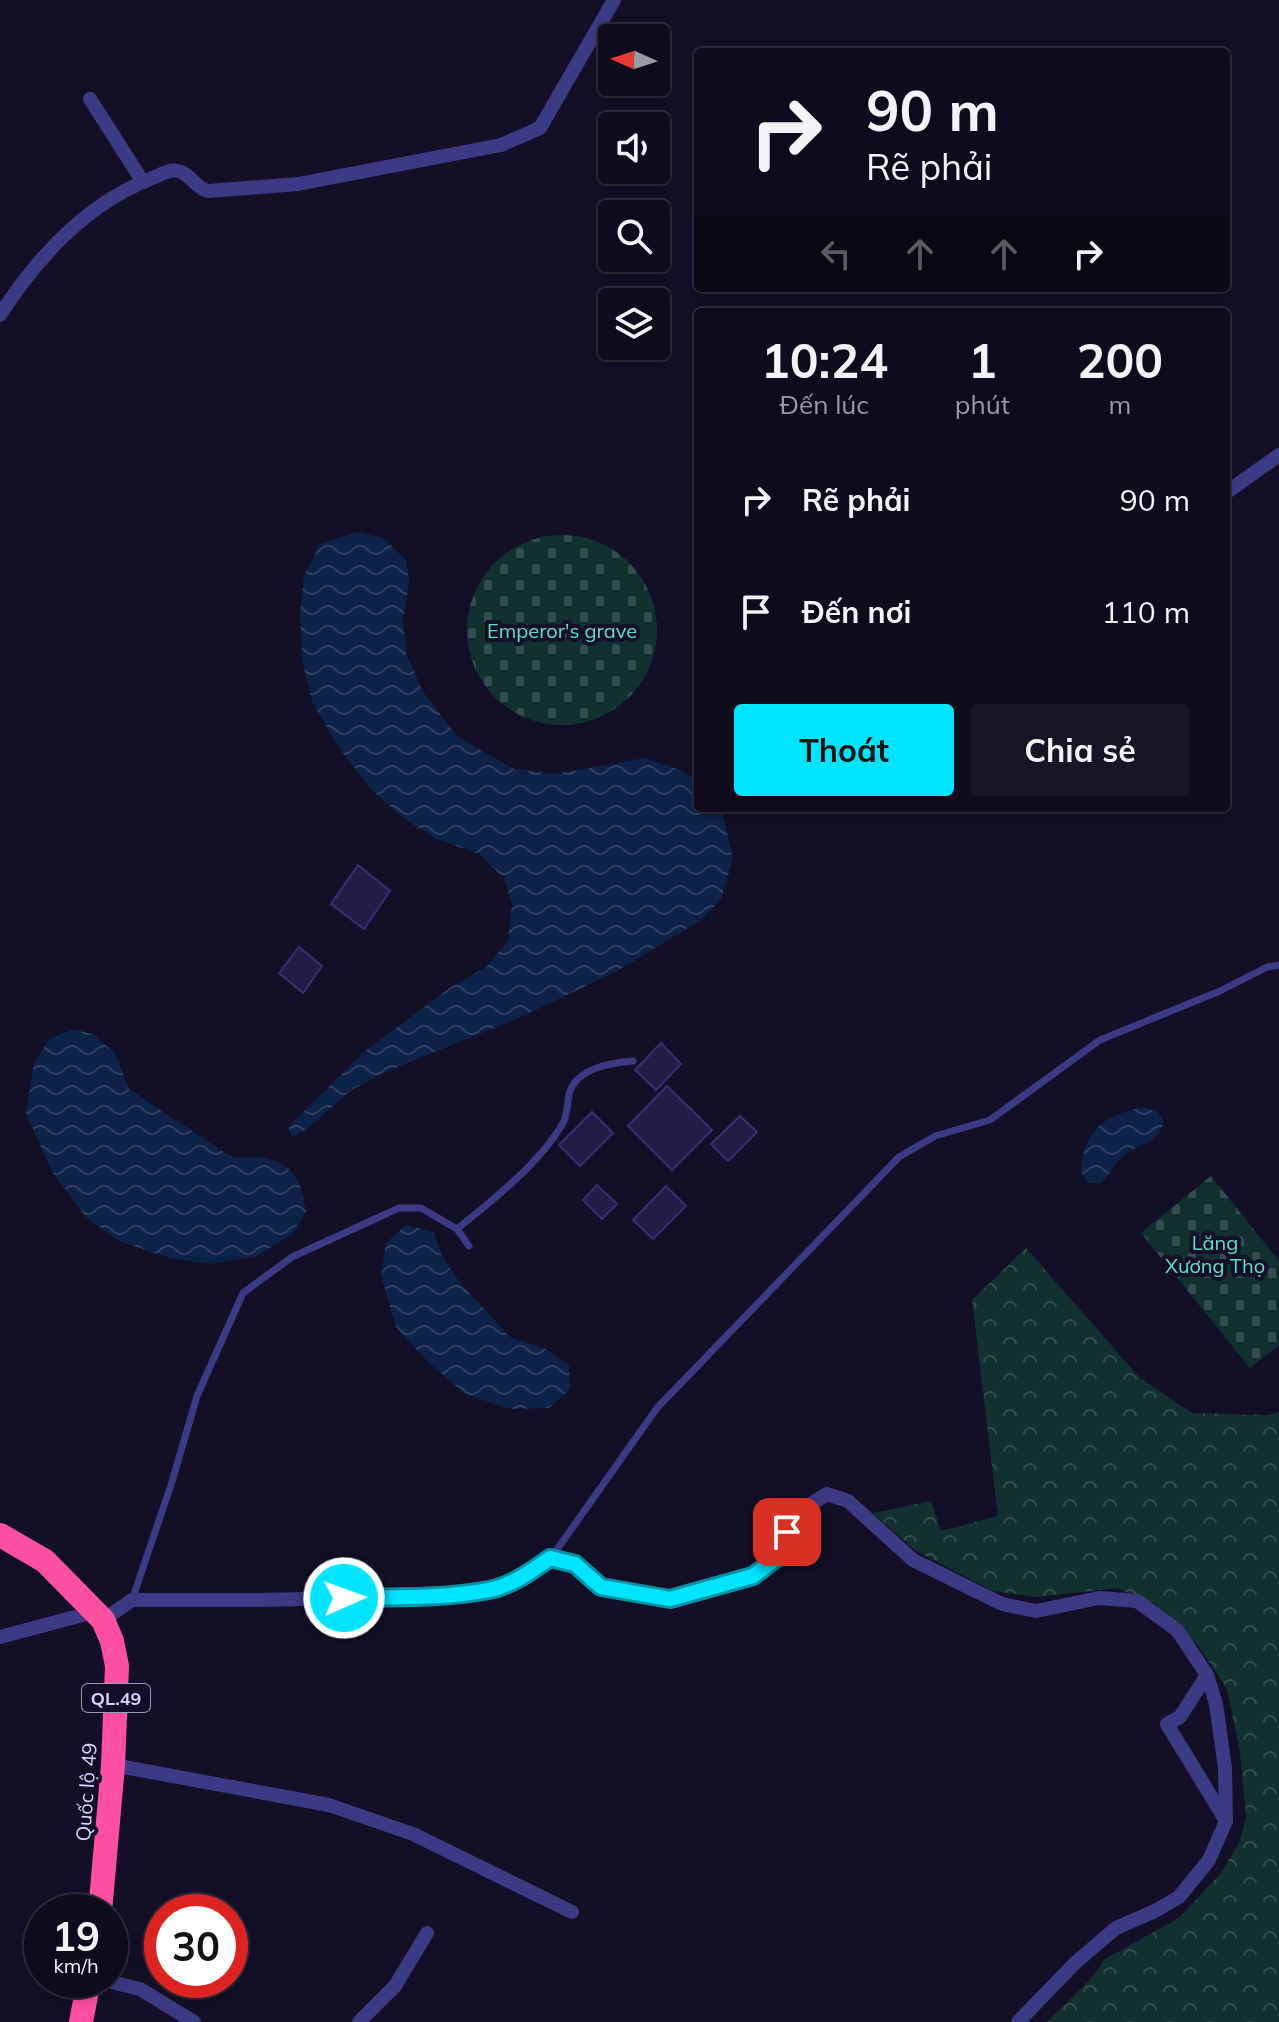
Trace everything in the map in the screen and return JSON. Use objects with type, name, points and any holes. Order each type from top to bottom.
[{"type":"highway","name":"Quốc lộ 49","points":[[0,1535],[45,1561],[99,1616],[112,1641],[117,1666],[113,1765],[102,1894]]},
{"type":"highway","points":[[81,2022],[86,1998]]},
{"type":"street","points":[[0,315],[16,290],[64,235],[92,210],[172,170],[186,174],[201,189],[208,191],[284,186],[501,145],[540,128],[614,0]]},
{"type":"street","points":[[90,99],[143,182]]},
{"type":"street","points":[[1230,490],[1279,455]]},
{"type":"street","points":[[0,1637],[99,1616],[132,1600],[428,1596],[492,1590],[526,1575],[550,1558],[575,1564],[601,1587],[670,1599],[753,1576],[778,1557],[787,1532],[806,1507],[827,1494],[848,1501],[913,1560],[1002,1604],[1036,1611],[1099,1598],[1137,1601],[1177,1630],[1207,1675],[1216,1704],[1223,1755],[1226,1821],[1209,1860],[1179,1897],[1116,1928],[1075,1963],[1018,2022]]},
{"type":"street","points":[[1207,1675],[1180,1717],[1167,1724],[1226,1821]]},
{"type":"street","points":[[113,1765],[329,1805],[413,1834],[572,1912]]},
{"type":"street","points":[[359,2022],[395,1986],[427,1933]]},
{"type":"street","points":[[128,1986],[140,1989],[194,2022]]},
{"type":"lane","points":[[550,1558],[657,1408],[899,1157],[935,1136],[990,1120],[1100,1040],[1220,991],[1267,967],[1279,965]]},
{"type":"lane","points":[[457,1229],[508,1188],[555,1135],[565,1120],[568,1095],[576,1081],[607,1064],[633,1061]]},
{"type":"lane","points":[[132,1600],[197,1396],[243,1293],[292,1257],[399,1208],[421,1208],[457,1229],[469,1246]]},
{"type":"green space","name":"Emperor's grave","points":[[562,535],[581,536],[599,542],[629,563],[650,593],[656,611],[656,649],[650,667],[629,697],[599,718],[581,724],[562,725],[543,724],[525,718],[495,697],[474,667],[468,649],[467,630],[468,611],[474,593],[495,563],[525,542],[543,536]]},
{"type":"green space","name":"Lăng Xương Thọ","points":[[1211,1176],[1279,1261],[1279,1345],[1250,1368],[1141,1233]]},
{"type":"green space","points":[[1026,1248],[1140,1378],[1192,1413],[1267,1415],[1279,1412],[1279,2022],[1047,2022],[1090,1980],[1105,1959],[1179,1918],[1221,1873],[1240,1841],[1246,1816],[1240,1752],[1227,1689],[1198,1645],[1155,1604],[1117,1588],[1037,1597],[993,1591],[916,1551],[873,1513],[931,1501],[941,1531],[998,1516],[972,1300]]},
{"type":"water","points":[[357,532],[383,538],[406,560],[409,580],[403,621],[406,653],[423,692],[458,737],[514,769],[554,774],[645,758],[678,769],[694,778],[694,812],[721,812],[723,815],[733,858],[721,899],[702,919],[621,969],[521,1017],[390,1070],[351,1090],[306,1130],[293,1137],[288,1127],[365,1051],[451,987],[485,968],[508,941],[512,904],[504,878],[479,854],[434,838],[402,817],[370,788],[342,752],[313,704],[302,660],[300,613],[304,576],[320,544]]},
{"type":"water","points":[[73,1030],[94,1034],[116,1055],[129,1089],[230,1156],[268,1159],[292,1172],[303,1194],[306,1212],[292,1234],[257,1256],[210,1264],[170,1258],[119,1241],[86,1217],[51,1170],[26,1113],[34,1063],[50,1038]]},
{"type":"water","points":[[1145,1107],[1158,1112],[1164,1122],[1156,1137],[1121,1158],[1101,1183],[1089,1183],[1081,1172],[1086,1145],[1092,1135],[1099,1126],[1118,1114]]},
{"type":"water","points":[[406,1225],[434,1232],[441,1254],[460,1283],[510,1337],[546,1349],[569,1365],[570,1389],[549,1408],[511,1409],[465,1394],[428,1362],[396,1327],[381,1276],[386,1243]]},
{"type":"building","points":[[358,865],[390,891],[364,929],[331,904]]},
{"type":"building","points":[[299,947],[322,966],[303,993],[279,973]]},
{"type":"building","points":[[661,1043],[681,1064],[656,1090],[635,1070]]},
{"type":"building","points":[[667,1086],[712,1130],[672,1170],[628,1126]]},
{"type":"building","points":[[592,1112],[613,1133],[580,1166],[559,1145]]},
{"type":"building","points":[[740,1116],[757,1132],[728,1161],[711,1144]]},
{"type":"building","points":[[597,1185],[617,1204],[602,1219],[583,1200]]},
{"type":"building","points":[[666,1186],[686,1206],[653,1239],[633,1220]]},
{"type":"route","points":[[344,1598],[428,1596],[492,1590],[526,1575],[550,1558],[575,1564],[601,1587],[670,1599],[753,1576],[778,1557],[787,1532]]}]
